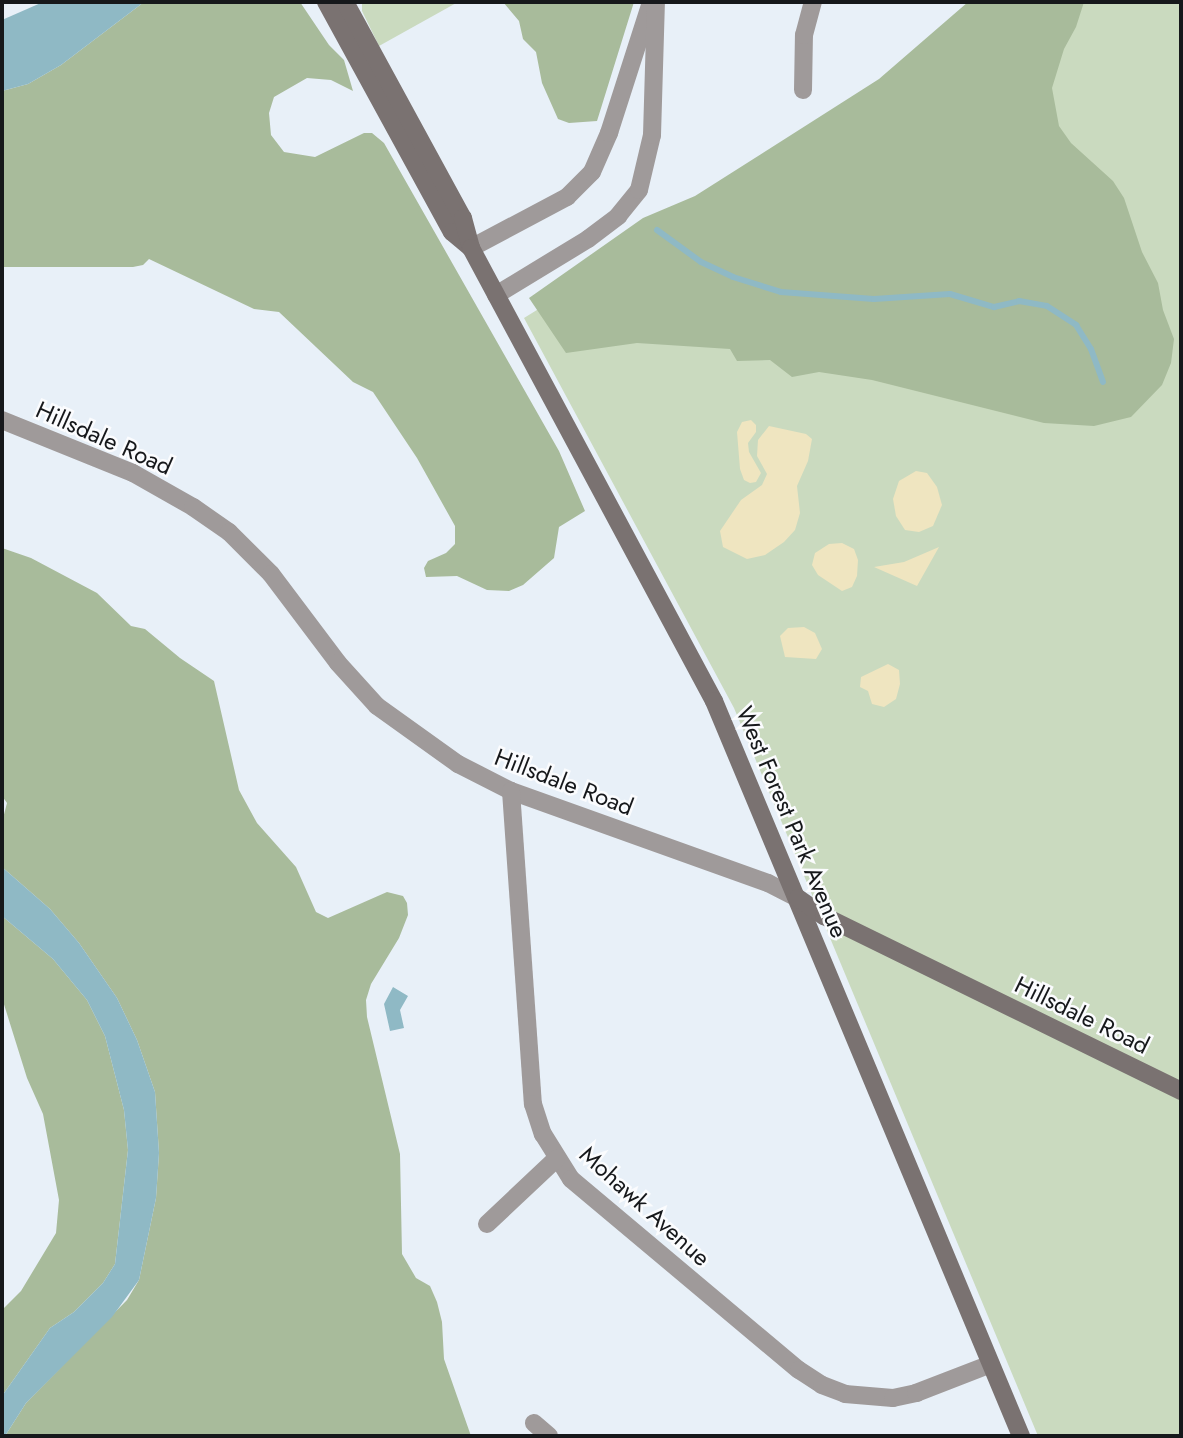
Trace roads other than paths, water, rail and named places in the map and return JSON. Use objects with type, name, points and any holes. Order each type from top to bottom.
[{"type":"main road","name":"West Forest Park Avenue","points":[[326,2],[452,232],[471,248]]},
{"type":"main road","name":"West Forest Park Avenue","points":[[345,2],[463,218],[471,248],[714,701],[1021,1436]]},
{"type":"main road","name":"Hillsdale Road","points":[[798,898],[824,916],[1181,1091]]},
{"type":"street","points":[[471,248],[567,197],[592,172],[609,133],[653,2]]},
{"type":"street","points":[[496,295],[588,239],[618,216],[639,190],[652,135],[653,2]]},
{"type":"street","points":[[803,90],[804,35],[813,2]]},
{"type":"street","name":"Hillsdale Road","points":[[2,420],[133,473],[193,507],[229,532],[271,574],[338,663],[377,706],[429,746],[511,791],[768,883],[798,898]]},
{"type":"street","name":"Mohawk Avenue","points":[[511,791],[529,1076],[543,1134],[570,1179],[799,1370],[822,1385],[845,1394],[893,1398],[916,1393],[991,1364]]},
{"type":"street","points":[[487,1224],[556,1159]]},
{"type":"street","points":[[534,1423],[549,1436]]},
{"type":"water","points":[[43,2],[144,2],[61,65],[28,84],[2,91],[2,20]]},
{"type":"water","points":[[2,867],[50,909],[79,943],[117,998],[137,1040],[155,1092],[159,1153],[156,1198],[139,1280],[112,1317],[26,1403],[5,1436],[2,1436],[2,1396],[50,1328],[74,1312],[103,1283],[115,1264],[128,1150],[124,1110],[105,1036],[87,1000],[53,959],[2,916]]},
{"type":"water","points":[[393,987],[408,996],[400,1010],[404,1028],[390,1031],[384,1004]]},
{"type":"waterway","points":[[657,230],[701,262],[733,277],[781,292],[874,299],[950,294],[994,307],[1019,301],[1047,306],[1076,325],[1091,349],[1103,382]]}]
